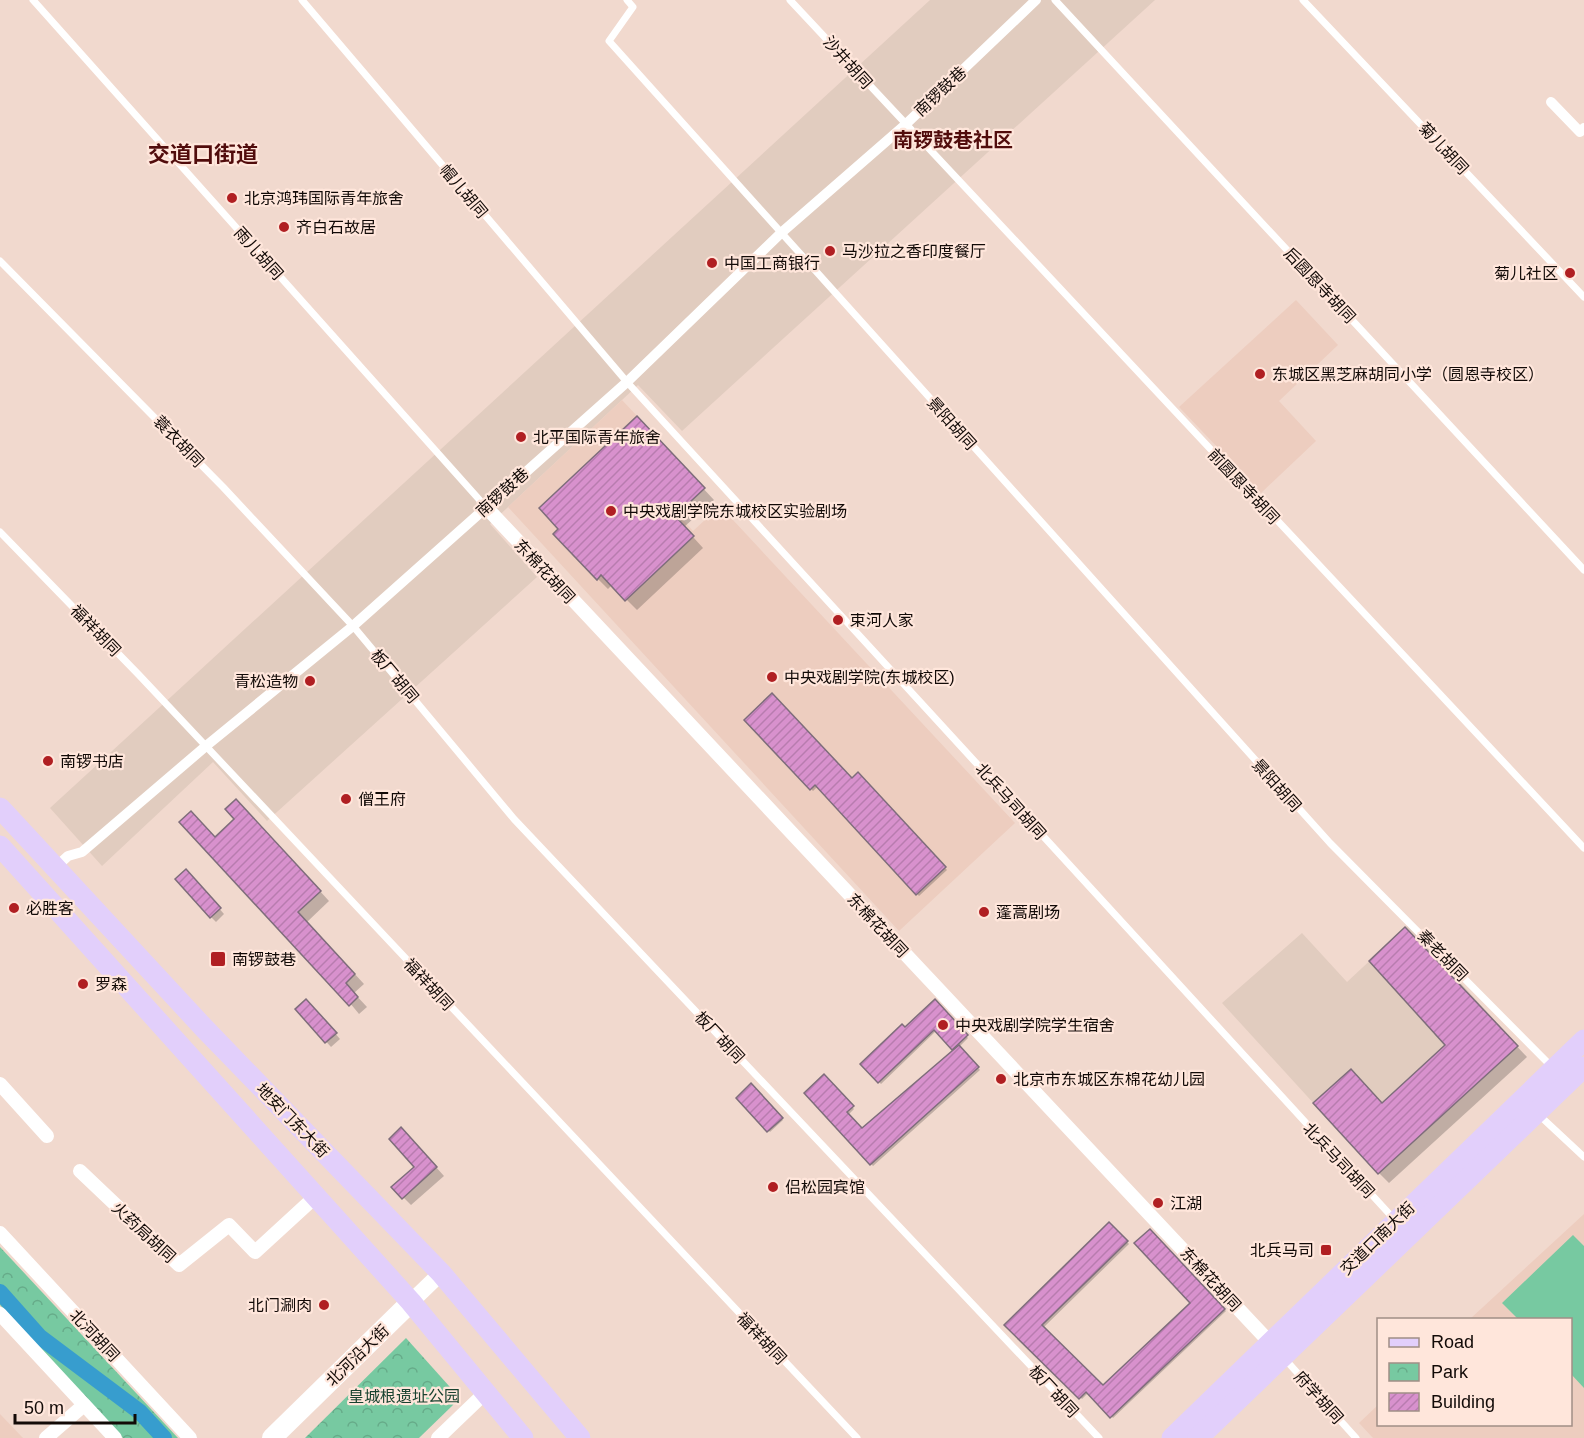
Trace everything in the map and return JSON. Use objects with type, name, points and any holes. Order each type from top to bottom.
[{"type":"main road","name":"地安门东大街","points":[[0,808],[57,866],[204,1028],[441,1273],[580,1438]]},
{"type":"main road","name":"地安门东大街","points":[[0,846],[411,1302],[524,1438]]},
{"type":"main road","name":"交道口南大街","points":[[1198,1438],[1395,1221],[1584,1040]]},
{"type":"main road","name":"交道口南大街","points":[[1172,1438],[1277,1350],[1537,1113],[1584,1067]]},
{"type":"main road","name":"北河沿大街","points":[[272,1438],[411,1302]]},
{"type":"street","name":"南锣鼓巷","points":[[57,866],[68,856],[82,852],[206,746],[353,626],[485,506],[627,382],[781,233],[905,125],[1036,0]]},
{"type":"street","points":[[1551,102],[1580,132],[1584,128]]},
{"type":"street","name":"东棉花胡同","points":[[485,506],[1277,1350]]},
{"type":"street","points":[[0,1084],[47,1136]]},
{"type":"street","name":"火药局胡同","points":[[80,1171],[179,1265],[229,1225],[255,1252],[315,1197]]},
{"type":"street","name":"北河胡同","points":[[0,1233],[189,1438]]},
{"type":"street","name":"北河沿大街","points":[[411,1302],[441,1273]]},
{"type":"street","points":[[0,1314],[115,1438]]},
{"type":"street","points":[[438,1438],[485,1393]]},
{"type":"street","points":[[46,1438],[84,1404]]},
{"type":"lane","name":"雨儿胡同","points":[[33,0],[485,506]]},
{"type":"lane","name":"帽儿胡同","points":[[302,0],[627,382]]},
{"type":"lane","name":"景阳胡同","points":[[627,0],[633,7],[609,41],[1330,843]]},
{"type":"lane","name":"沙井胡同","points":[[790,0],[905,125]]},
{"type":"lane","name":"后圆恩寺胡同","points":[[1055,0],[1584,570]]},
{"type":"lane","name":"菊儿胡同","points":[[1303,0],[1584,297]]},
{"type":"lane","name":"前圆恩寺胡同","points":[[905,125],[1584,848]]},
{"type":"lane","name":"蓑衣胡同","points":[[0,261],[223,486],[353,626]]},
{"type":"lane","name":"北兵马司胡同","points":[[627,382],[1395,1221]]},
{"type":"lane","name":"福祥胡同","points":[[0,531],[206,746],[857,1438]]},
{"type":"lane","name":"板厂胡同","points":[[353,626],[514,819],[1099,1438]]},
{"type":"lane","name":"秦老胡同","points":[[1330,843],[1554,1068]]},
{"type":"lane","points":[[1537,1113],[1584,1157]]},
{"type":"lane","name":"府学胡同","points":[[1277,1350],[1356,1438]]},
{"type":"shaded area","points":[[930,0],[1155,0],[682,431],[638,385],[490,524],[537,577],[267,821],[213,762],[102,866],[50,808]]},
{"type":"shaded area","name":"东城区黑芝麻胡同小学（圆恩寺校区）","points":[[1296,300],[1338,345],[1279,401],[1316,441],[1261,493],[1179,407]]},
{"type":"shaded area","name":"中央戏剧学院(东城校区)","points":[[622,400],[705,488],[678,514],[693,531],[720,506],[1015,823],[899,931],[508,507]]},
{"type":"shaded area","points":[[1408,925],[1518,1046],[1378,1174],[1222,1003],[1302,933],[1347,982]]},
{"type":"shaded area","points":[[1584,1214],[1584,1438],[1373,1438],[1359,1423],[1377,1406],[1377,1426],[1572,1426],[1572,1318],[1471,1318]]},
{"type":"shaded area","points":[[0,1414],[23,1438],[0,1438]]},
{"type":"green space","points":[[1573,1235],[1584,1246],[1584,1388],[1572,1375],[1572,1318],[1517,1318],[1502,1303]]},
{"type":"green space","points":[[0,1247],[178,1438],[123,1438],[0,1305]]},
{"type":"green space","name":"皇城根遗址公园","points":[[406,1338],[458,1396],[453,1405],[419,1438],[305,1438]]},
{"type":"building","name":"中央戏剧学院东城校区实验剧场","points":[[637,416],[705,488],[675,516],[694,536],[625,601],[601,575],[597,580],[553,534],[558,529],[539,508]]},
{"type":"building","points":[[772,693],[852,778],[858,772],[946,867],[916,895],[815,785],[810,790],[744,720]]},
{"type":"building","points":[[236,799],[321,891],[298,912],[355,974],[346,983],[358,997],[349,1006],[179,822],[191,811],[215,837],[234,819],[225,809]]},
{"type":"building","points":[[186,869],[221,908],[210,918],[175,879]]},
{"type":"building","points":[[1405,927],[1518,1046],[1378,1174],[1313,1103],[1351,1069],[1382,1103],[1445,1045],[1369,961]]},
{"type":"building","points":[[306,999],[337,1033],[325,1043],[295,1009]]},
{"type":"building","points":[[935,999],[968,1035],[952,1050],[934,1030],[878,1083],[860,1064],[902,1024],[905,1027]]},
{"type":"building","points":[[959,1045],[979,1067],[870,1165],[804,1093],[824,1074],[854,1106],[847,1112],[862,1128]]},
{"type":"building","points":[[751,1083],[783,1118],[767,1132],[736,1098]]},
{"type":"building","points":[[401,1127],[437,1167],[402,1199],[391,1187],[414,1167],[389,1139]]},
{"type":"building","points":[[1109,1222],[1128,1241],[1042,1325],[1103,1385],[1190,1303],[1134,1243],[1150,1229],[1225,1309],[1110,1418],[1086,1392],[1079,1399],[1004,1325]]},
{"type":"waterway","points":[[0,1292],[40,1337],[140,1412],[164,1438]]},
{"type":"place","name":"北京鸿玮国际青年旅舍","points":[[232,198]]},
{"type":"place","name":"齐白石故居","points":[[284,227]]},
{"type":"place","name":"马沙拉之香印度餐厅","points":[[830,251]]},
{"type":"place","name":"中国工商银行","points":[[712,263]]},
{"type":"place","name":"菊儿社区","points":[[1570,273]]},
{"type":"place","name":"东城区黑芝麻胡同小学（圆恩寺校区）","points":[[1260,374]]},
{"type":"place","name":"北平国际青年旅舍","points":[[521,437]]},
{"type":"place","name":"中央戏剧学院东城校区实验剧场","points":[[611,511]]},
{"type":"place","name":"束河人家","points":[[838,620]]},
{"type":"place","name":"中央戏剧学院(东城校区)","points":[[772,677]]},
{"type":"place","name":"青松造物","points":[[310,681]]},
{"type":"place","name":"南锣书店","points":[[48,761]]},
{"type":"place","name":"僧王府","points":[[346,799]]},
{"type":"place","name":"必胜客","points":[[14,908]]},
{"type":"place","name":"蓬蒿剧场","points":[[984,912]]},
{"type":"place","name":"南锣鼓巷","points":[[218,959]]},
{"type":"place","name":"罗森","points":[[83,984]]},
{"type":"place","name":"中央戏剧学院学生宿舍","points":[[943,1025]]},
{"type":"place","name":"北京市东城区东棉花幼儿园","points":[[1001,1079]]},
{"type":"place","name":"侣松园宾馆","points":[[773,1187]]},
{"type":"place","name":"江湖","points":[[1158,1203]]},
{"type":"place","name":"北兵马司","points":[[1326,1250]]},
{"type":"place","name":"北门涮肉","points":[[324,1305]]},
{"type":"district","name":"南锣鼓巷社区","points":[[953,140]]},
{"type":"district","name":"交道口街道","points":[[203,154]]}]
